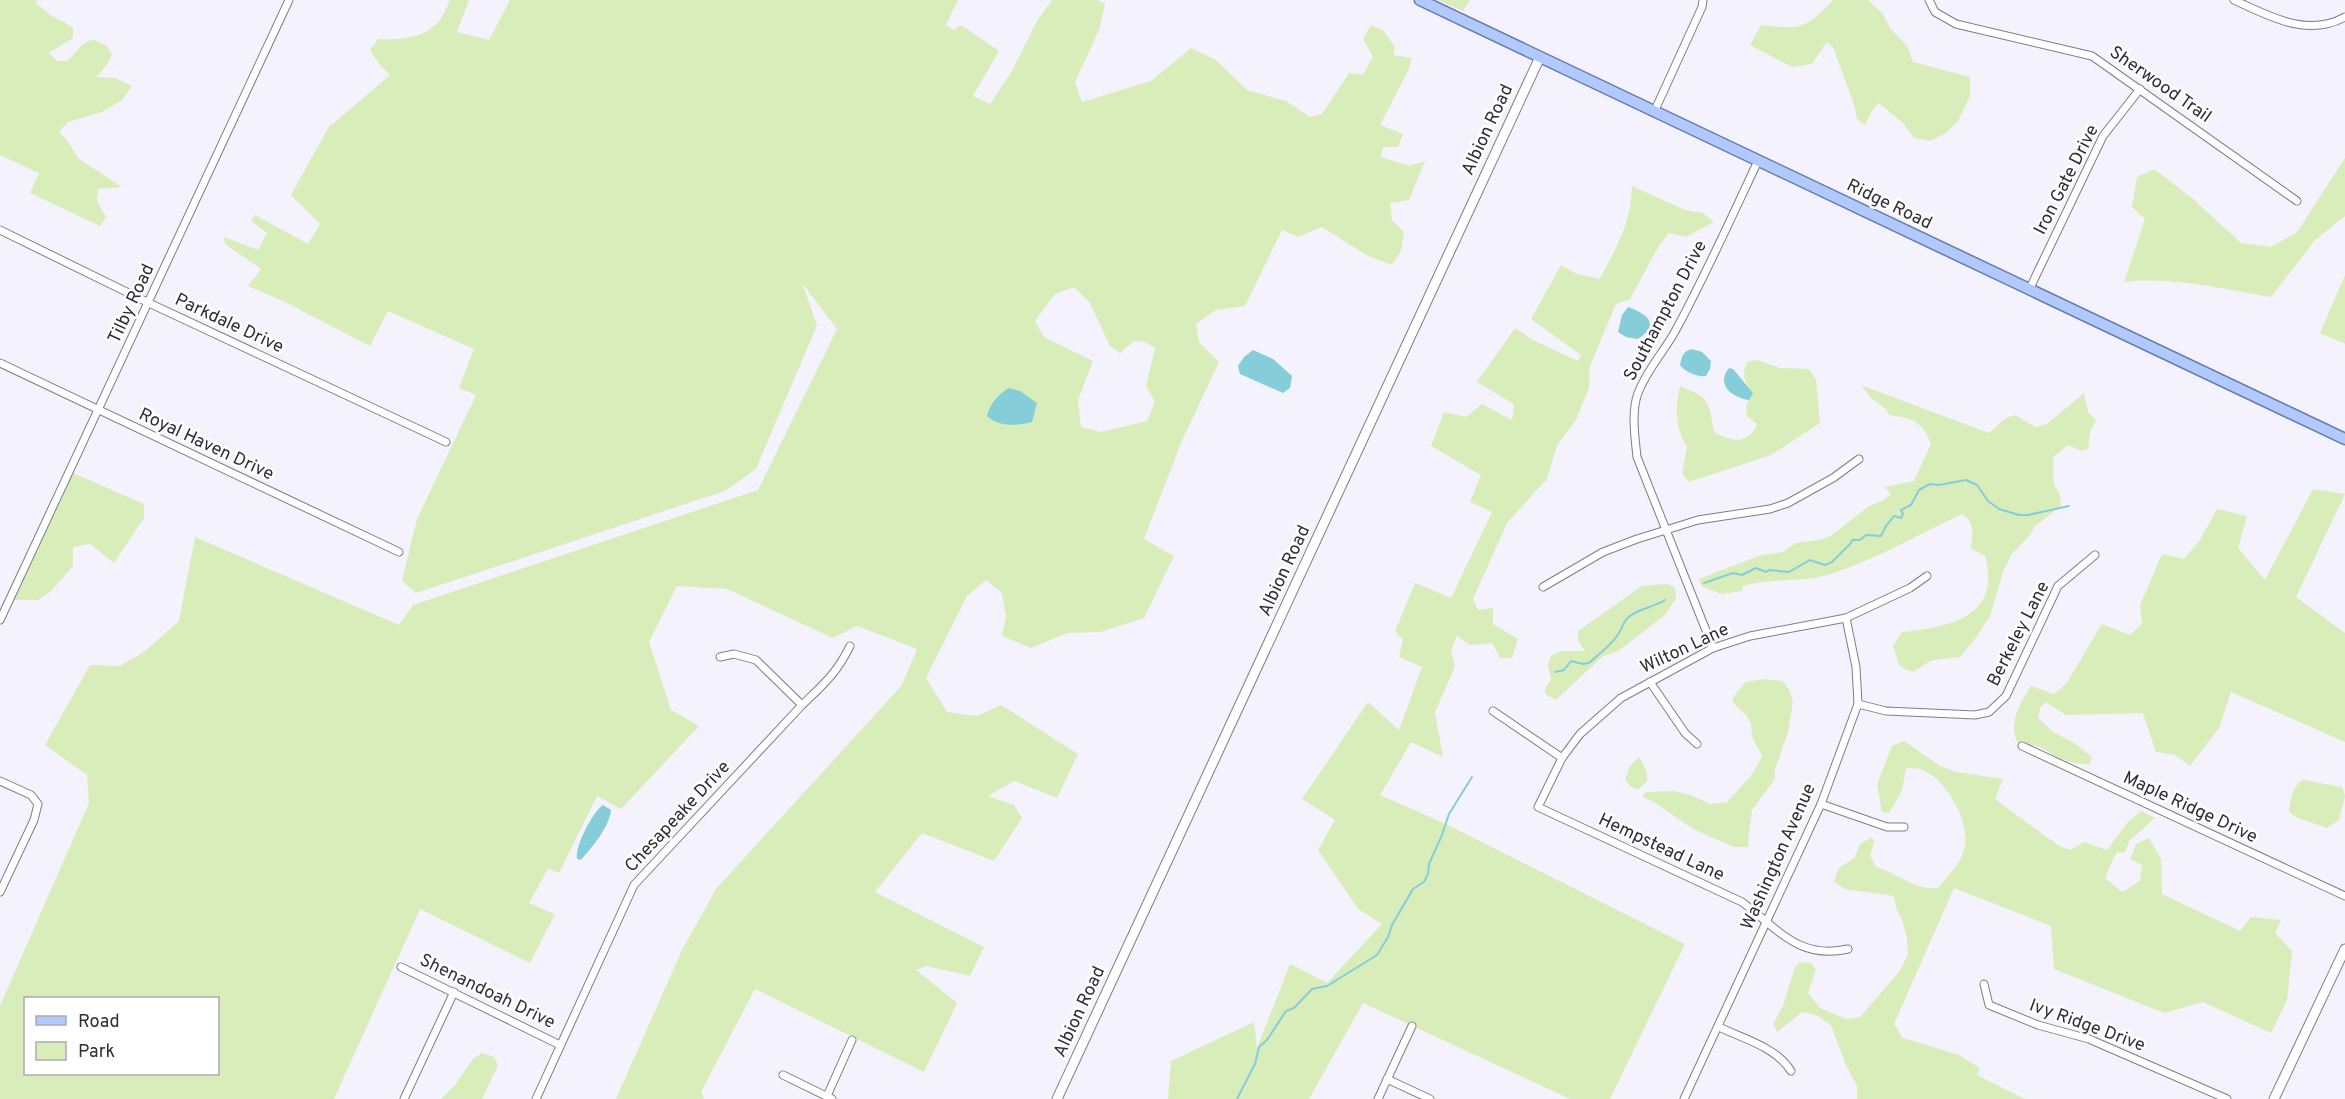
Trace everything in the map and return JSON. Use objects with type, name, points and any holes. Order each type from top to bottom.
[{"type":"main road","name":"Ridge Road","points":[[1420,0],[2345,439]]},
{"type":"street","name":"Tilby Road","points":[[0,620],[289,0]]},
{"type":"street","points":[[1654,110],[1702,7],[1703,0]]},
{"type":"street","name":"Sherwood Trail","points":[[1929,0],[1935,12],[1956,24],[2092,56],[2297,201]]},
{"type":"street","points":[[2234,0],[2277,20],[2304,26],[2334,23],[2345,17]]},
{"type":"street","name":"Albion Road","points":[[1057,1099],[1540,57]]},
{"type":"street","name":"Iron Gate Drive","points":[[2029,290],[2103,136],[2140,88]]},
{"type":"street","name":"Southampton Drive","points":[[1713,648],[1638,457],[1634,426],[1637,395],[1653,362],[1677,329],[1702,281],[1758,161]]},
{"type":"street","name":"Parkdale Drive","points":[[0,230],[149,303],[446,442]]},
{"type":"street","name":"Royal Haven Drive","points":[[0,363],[399,552]]},
{"type":"street","points":[[1543,587],[1603,552],[1698,520],[1770,509],[1788,503],[1833,478],[1859,459]]},
{"type":"street","name":"Berkeley Lane","points":[[1858,704],[1886,711],[1975,715],[1989,712],[2006,696],[2058,586],[2095,555]]},
{"type":"street","name":"Wilton Lane","points":[[1538,807],[1562,758],[1580,734],[1600,714],[1621,698],[1713,648],[1750,636],[1846,618],[1910,588],[1927,576]]},
{"type":"street","name":"Washington Avenue","points":[[1684,1099],[1719,1028],[1821,804],[1858,704],[1856,667],[1846,618]]},
{"type":"street","name":"Chesapeake Drive","points":[[536,1099],[634,885],[839,667],[850,646]]},
{"type":"street","points":[[720,657],[734,654],[756,660],[802,705]]},
{"type":"street","points":[[1650,682],[1685,733],[1697,744]]},
{"type":"street","points":[[1492,711],[1562,758]]},
{"type":"street","name":"Maple Ridge Drive","points":[[2022,746],[2345,896]]},
{"type":"street","points":[[0,781],[31,795],[38,804],[34,820],[0,892]]},
{"type":"street","points":[[1821,804],[1887,827],[1904,827]]},
{"type":"street","name":"Hempstead Lane","points":[[1538,807],[1742,902],[1768,922],[1781,936],[1809,949],[1830,953],[1848,949]]},
{"type":"street","points":[[2274,1099],[2345,949]]},
{"type":"street","name":"Shenandoah Drive","points":[[400,967],[560,1045]]},
{"type":"street","name":"Ivy Ridge Drive","points":[[1984,984],[1989,1005],[2038,1025],[2089,1039],[2227,1099]]},
{"type":"street","points":[[404,1099],[453,992]]},
{"type":"street","points":[[1378,1099],[1412,1026]]},
{"type":"street","points":[[1719,1028],[1773,1051],[1785,1061],[1791,1071]]},
{"type":"street","points":[[783,1075],[830,1097],[852,1040]]},
{"type":"street","points":[[1387,1079],[1430,1099]]},
{"type":"green space","points":[[0,0],[37,0],[36,3],[50,15],[73,27],[73,38],[49,53],[57,61],[68,61],[83,44],[93,39],[107,46],[112,54],[107,65],[96,77],[115,78],[132,86],[122,100],[102,112],[68,122],[59,132],[79,159],[122,187],[98,189],[97,201],[106,217],[100,226],[30,193],[39,173],[0,155]]},
{"type":"green space","points":[[450,0],[469,0],[457,32],[489,40],[510,0],[958,0],[946,25],[954,30],[961,25],[999,51],[973,96],[990,104],[1012,71],[1037,21],[1052,0],[1097,0],[1105,4],[1099,30],[1075,82],[1082,102],[1151,81],[1191,48],[1216,60],[1247,90],[1286,101],[1310,117],[1322,114],[1349,73],[1363,74],[1373,57],[1363,39],[1371,25],[1383,30],[1395,47],[1393,55],[1412,58],[1408,71],[1380,125],[1403,134],[1398,147],[1383,147],[1381,157],[1409,166],[1425,161],[1409,200],[1390,203],[1392,220],[1404,232],[1401,251],[1392,265],[1368,256],[1322,227],[1298,237],[1282,230],[1245,306],[1216,310],[1196,324],[1199,342],[1219,362],[1181,443],[1144,539],[1174,556],[1144,618],[1101,632],[1067,633],[1031,648],[1002,636],[1006,616],[1002,593],[986,580],[967,596],[926,678],[947,712],[977,716],[1001,705],[1078,754],[1057,798],[1014,781],[988,796],[1014,805],[1022,818],[994,861],[922,833],[875,892],[984,947],[970,976],[926,966],[916,970],[957,1003],[924,1072],[755,989],[701,1092],[704,1099],[616,1099],[683,948],[716,889],[902,685],[917,649],[857,626],[833,638],[727,589],[677,586],[649,642],[671,710],[699,726],[621,809],[597,796],[559,873],[548,869],[529,903],[555,914],[530,963],[420,909],[334,1099],[0,1099],[0,1006],[89,803],[87,775],[45,745],[90,665],[120,666],[144,652],[179,621],[195,537],[399,625],[413,605],[758,490],[837,329],[802,283],[817,325],[756,469],[725,491],[416,593],[402,581],[417,519],[476,395],[459,388],[474,349],[388,311],[370,346],[283,301],[248,286],[261,269],[225,244],[224,237],[258,250],[267,233],[251,221],[255,215],[308,244],[320,224],[291,195],[328,128],[390,75],[370,50],[378,39],[411,37],[426,32],[444,14]],"holes":[[[1074,287],[1090,303],[1110,346],[1120,353],[1134,341],[1145,342],[1155,348],[1146,386],[1155,402],[1147,421],[1101,432],[1081,427],[1078,400],[1093,361],[1044,337],[1035,321],[1055,294]]]},
{"type":"green space","points":[[1437,0],[1470,0],[1463,11]]},
{"type":"green space","points":[[1833,0],[1868,0],[1883,14],[1890,28],[1907,46],[1913,62],[1970,77],[1970,96],[1958,121],[1946,133],[1930,141],[1914,138],[1903,123],[1879,103],[1873,109],[1865,125],[1857,119],[1854,104],[1833,47],[1827,42],[1812,64],[1792,67],[1750,45],[1761,25],[1794,27],[1801,25],[1815,17]]},
{"type":"green space","points":[[2345,158],[2345,216],[2315,240],[2271,297],[2180,282],[2124,282],[2145,219],[2132,207],[2137,177],[2154,169],[2192,198],[2241,243],[2271,247],[2297,232]]},
{"type":"green space","points":[[1632,186],[1685,210],[1703,213],[1714,222],[1686,237],[1669,233],[1657,249],[1630,299],[1616,304],[1590,366],[1589,388],[1576,420],[1557,445],[1547,479],[1507,523],[1473,599],[1478,610],[1493,608],[1493,624],[1518,639],[1512,658],[1500,658],[1492,643],[1470,645],[1457,636],[1451,650],[1455,667],[1435,712],[1443,757],[1411,742],[1380,795],[1448,825],[1685,944],[1610,1099],[1570,1099],[1363,1003],[1309,1099],[1168,1099],[1171,1061],[1254,1022],[1257,1048],[1290,964],[1327,983],[1382,924],[1358,909],[1318,850],[1335,820],[1302,799],[1368,702],[1399,730],[1422,667],[1399,657],[1403,640],[1395,631],[1415,583],[1451,598],[1492,512],[1470,502],[1481,475],[1431,446],[1444,412],[1466,417],[1482,404],[1512,420],[1514,404],[1477,382],[1515,328],[1533,340],[1578,361],[1581,355],[1531,319],[1561,265],[1577,274],[1600,279],[1626,224]]},
{"type":"green space","points":[[2345,275],[2345,344],[2320,333]]},
{"type":"green space","points":[[1757,360],[1780,368],[1809,369],[1816,380],[1820,423],[1771,455],[1689,482],[1682,474],[1687,447],[1680,433],[1677,418],[1680,386],[1698,394],[1706,402],[1711,413],[1714,432],[1726,438],[1744,439],[1749,436],[1757,424],[1747,416],[1746,406],[1752,393],[1744,375],[1745,367],[1747,362]]},
{"type":"green space","points":[[1861,385],[1989,433],[2006,418],[2015,415],[2036,427],[2047,424],[2084,393],[2088,412],[2096,420],[2090,432],[2088,449],[2081,451],[2068,445],[2053,457],[2054,485],[2060,494],[2061,506],[2035,526],[2030,535],[2011,555],[2003,572],[1990,616],[1975,639],[1960,657],[1932,661],[1915,671],[1909,671],[1899,665],[1893,646],[1902,632],[1937,627],[1953,622],[1968,615],[1979,606],[1986,593],[1988,577],[1985,556],[1971,549],[1971,525],[1962,514],[1865,561],[1820,577],[1754,583],[1743,586],[1742,591],[1722,594],[1702,587],[1699,579],[1761,555],[1783,552],[1796,543],[1819,540],[1832,535],[1869,506],[1884,500],[1891,494],[1885,487],[1914,481],[1931,444],[1928,436],[1916,422],[1889,415],[1886,409],[1871,398]]},
{"type":"green space","points":[[73,473],[144,504],[144,518],[114,563],[90,544],[73,547],[73,566],[51,591],[38,600],[14,600]]},
{"type":"green space","points":[[2313,489],[2345,494],[2296,597],[2345,633],[2345,742],[2231,692],[2219,728],[2190,766],[2175,755],[2156,752],[2143,713],[2066,715],[2046,702],[2040,708],[2038,718],[2053,732],[2074,743],[2092,757],[2090,764],[2064,760],[2037,746],[2032,745],[2021,749],[2014,733],[2015,717],[2031,686],[2054,694],[2066,684],[2102,624],[2130,635],[2142,624],[2140,605],[2162,554],[2184,559],[2200,540],[2217,509],[2247,516],[2238,548],[2265,580]]},
{"type":"green space","points":[[1668,584],[1675,588],[1676,598],[1665,615],[1618,651],[1603,656],[1556,700],[1545,694],[1545,688],[1551,680],[1548,665],[1551,656],[1561,651],[1585,651],[1578,640],[1578,631],[1642,586]]},
{"type":"green space","points":[[1765,679],[1783,681],[1790,691],[1793,702],[1788,732],[1775,770],[1775,779],[1752,810],[1749,847],[1734,847],[1687,825],[1643,797],[1645,792],[1675,791],[1710,804],[1727,802],[1751,776],[1762,757],[1753,738],[1750,721],[1732,699],[1745,682]]},
{"type":"green space","points":[[1904,741],[1940,766],[1956,772],[2003,779],[1995,799],[2059,846],[2070,850],[2084,842],[2107,850],[2127,823],[2141,811],[2155,818],[2130,840],[2125,852],[2116,853],[2105,878],[2122,892],[2140,881],[2142,865],[2130,859],[2136,844],[2149,838],[2161,859],[2162,894],[2240,931],[2251,917],[2281,920],[2275,933],[2292,951],[2287,1000],[2271,1033],[2203,1002],[2164,1013],[2054,969],[2051,926],[1954,888],[1894,1024],[1903,1038],[1959,1055],[1980,1068],[1977,1075],[2025,1099],[1857,1099],[1857,1086],[1846,1065],[1831,1025],[1816,1015],[1802,1012],[1777,1032],[1773,1024],[1783,1006],[1795,967],[1800,962],[1811,963],[1816,970],[1808,993],[1820,1008],[1846,1019],[1860,1017],[1899,972],[1908,955],[1907,938],[1894,896],[1845,889],[1834,882],[1838,869],[1855,857],[1860,844],[1872,837],[1874,842],[1870,855],[1876,867],[1913,884],[1929,888],[1938,888],[1960,860],[1965,839],[1960,815],[1947,791],[1929,773],[1920,769],[1906,768],[1902,791],[1889,813],[1882,812],[1877,784],[1892,746]]},
{"type":"green space","points":[[1639,757],[1647,772],[1647,781],[1638,790],[1630,786],[1625,779],[1630,766]]},
{"type":"green space","points":[[2303,780],[2342,787],[2345,796],[2339,820],[2327,828],[2295,817],[2289,811],[2294,789]]},
{"type":"green space","points":[[482,1053],[494,1057],[498,1065],[482,1099],[441,1099],[455,1085],[473,1059]]},
{"type":"water","points":[[1628,307],[1646,316],[1649,320],[1649,329],[1638,339],[1626,337],[1618,332],[1622,315]]},
{"type":"water","points":[[1692,349],[1702,352],[1711,361],[1706,376],[1691,373],[1680,365],[1683,354]]},
{"type":"water","points":[[1253,350],[1273,359],[1292,376],[1290,388],[1283,393],[1240,374],[1238,366]]},
{"type":"water","points":[[1729,368],[1733,369],[1753,393],[1749,400],[1737,397],[1728,390],[1724,380]]},
{"type":"water","points":[[1009,388],[1020,391],[1037,403],[1032,422],[1008,425],[991,420],[987,416],[995,400]]},
{"type":"water","points":[[603,805],[611,810],[607,824],[581,860],[577,859],[585,830]]},
{"type":"waterway","points":[[1704,583],[1733,573],[1742,575],[1756,568],[1766,572],[1769,570],[1789,572],[1810,560],[1825,565],[1832,562],[1852,540],[1860,540],[1866,535],[1881,536],[1894,516],[1901,518],[1903,514],[1901,510],[1911,505],[1919,490],[1930,484],[1939,485],[1966,480],[1977,485],[1988,501],[1999,509],[2019,515],[2069,506]]},
{"type":"waterway","points":[[1555,672],[1564,670],[1571,661],[1589,663],[1614,640],[1627,618],[1665,600]]},
{"type":"waterway","points":[[1237,1099],[1255,1064],[1259,1047],[1267,1040],[1286,1011],[1294,1008],[1312,989],[1327,986],[1377,955],[1413,889],[1424,882],[1449,814],[1472,777]]}]
